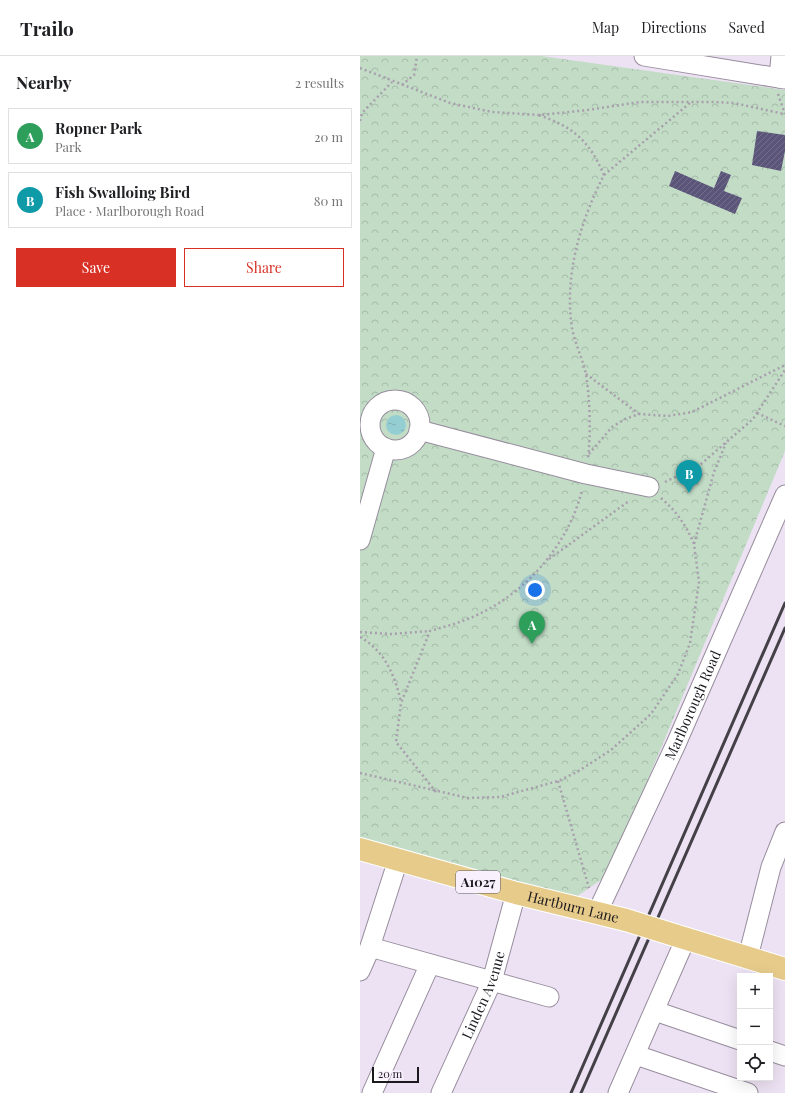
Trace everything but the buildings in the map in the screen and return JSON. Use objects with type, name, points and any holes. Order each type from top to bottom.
[{"type":"main road","name":"Hartburn Lane","points":[[360,849],[516,893],[626,920],[678,941],[748,957],[785,969]]},
{"type":"street","points":[[644,56],[782,79],[781,56]]},
{"type":"street","points":[[396,400],[412,406],[420,421],[419,430],[416,438],[403,448],[394,450],[386,448],[374,439],[370,426],[365,417],[380,405],[396,400]]},
{"type":"street","points":[[419,430],[586,474],[649,487]]},
{"type":"street","points":[[360,540],[386,448]]},
{"type":"street","name":"Marlborough Road","points":[[597,913],[676,744],[785,494]]},
{"type":"street","points":[[748,957],[771,867],[785,832]]},
{"type":"street","points":[[360,971],[370,947],[398,860]]},
{"type":"street","name":"Linden Avenue","points":[[441,1093],[492,982],[516,893]]},
{"type":"street","points":[[618,1093],[655,1011],[678,941]]},
{"type":"street","points":[[370,947],[549,997]]},
{"type":"street","points":[[372,1093],[430,964]]},
{"type":"street","points":[[655,1011],[737,1039]]},
{"type":"street","points":[[773,1052],[785,1056]]},
{"type":"street","points":[[636,1055],[748,1093]]},
{"type":"path","points":[[402,85],[414,75],[417,56]]},
{"type":"path","points":[[360,68],[450,103],[492,112],[539,115],[588,110],[640,102],[734,103],[784,114]]},
{"type":"path","points":[[360,121],[362,113],[393,82]]},
{"type":"path","points":[[604,175],[690,103]]},
{"type":"path","points":[[588,455],[612,427],[625,419],[639,414],[668,416],[692,412],[785,365]]},
{"type":"path","points":[[547,560],[649,487],[668,481],[700,465],[753,419],[785,370]]},
{"type":"path","points":[[586,374],[639,414]]},
{"type":"path","points":[[757,413],[785,426]]},
{"type":"path","points":[[694,544],[714,472],[726,443]]},
{"type":"path","points":[[360,773],[468,798],[500,797],[558,781],[577,772],[611,750],[651,714],[678,674],[690,643],[699,582],[694,544],[688,529],[676,512],[649,487]]},
{"type":"path","points":[[360,632],[391,634],[430,630]]},
{"type":"path","points":[[360,637],[376,648],[388,663],[396,680],[401,703]]},
{"type":"path","points":[[558,781],[597,913]]},
{"type":"green space","points":[[360,56],[541,56],[785,90],[785,451],[608,875],[576,897],[360,838]]},
{"type":"water","points":[[396,415],[403,418],[406,425],[403,432],[396,435],[389,432],[386,425],[389,418]]},
{"type":"railway","points":[[571,1093],[785,603]]},
{"type":"railway","points":[[581,1093],[785,628]]},
{"type":"place","name":"Fish Swalloing Bird","points":[[689,493]]},
{"type":"place","name":"Ropner Park","points":[[532,644]]}]
